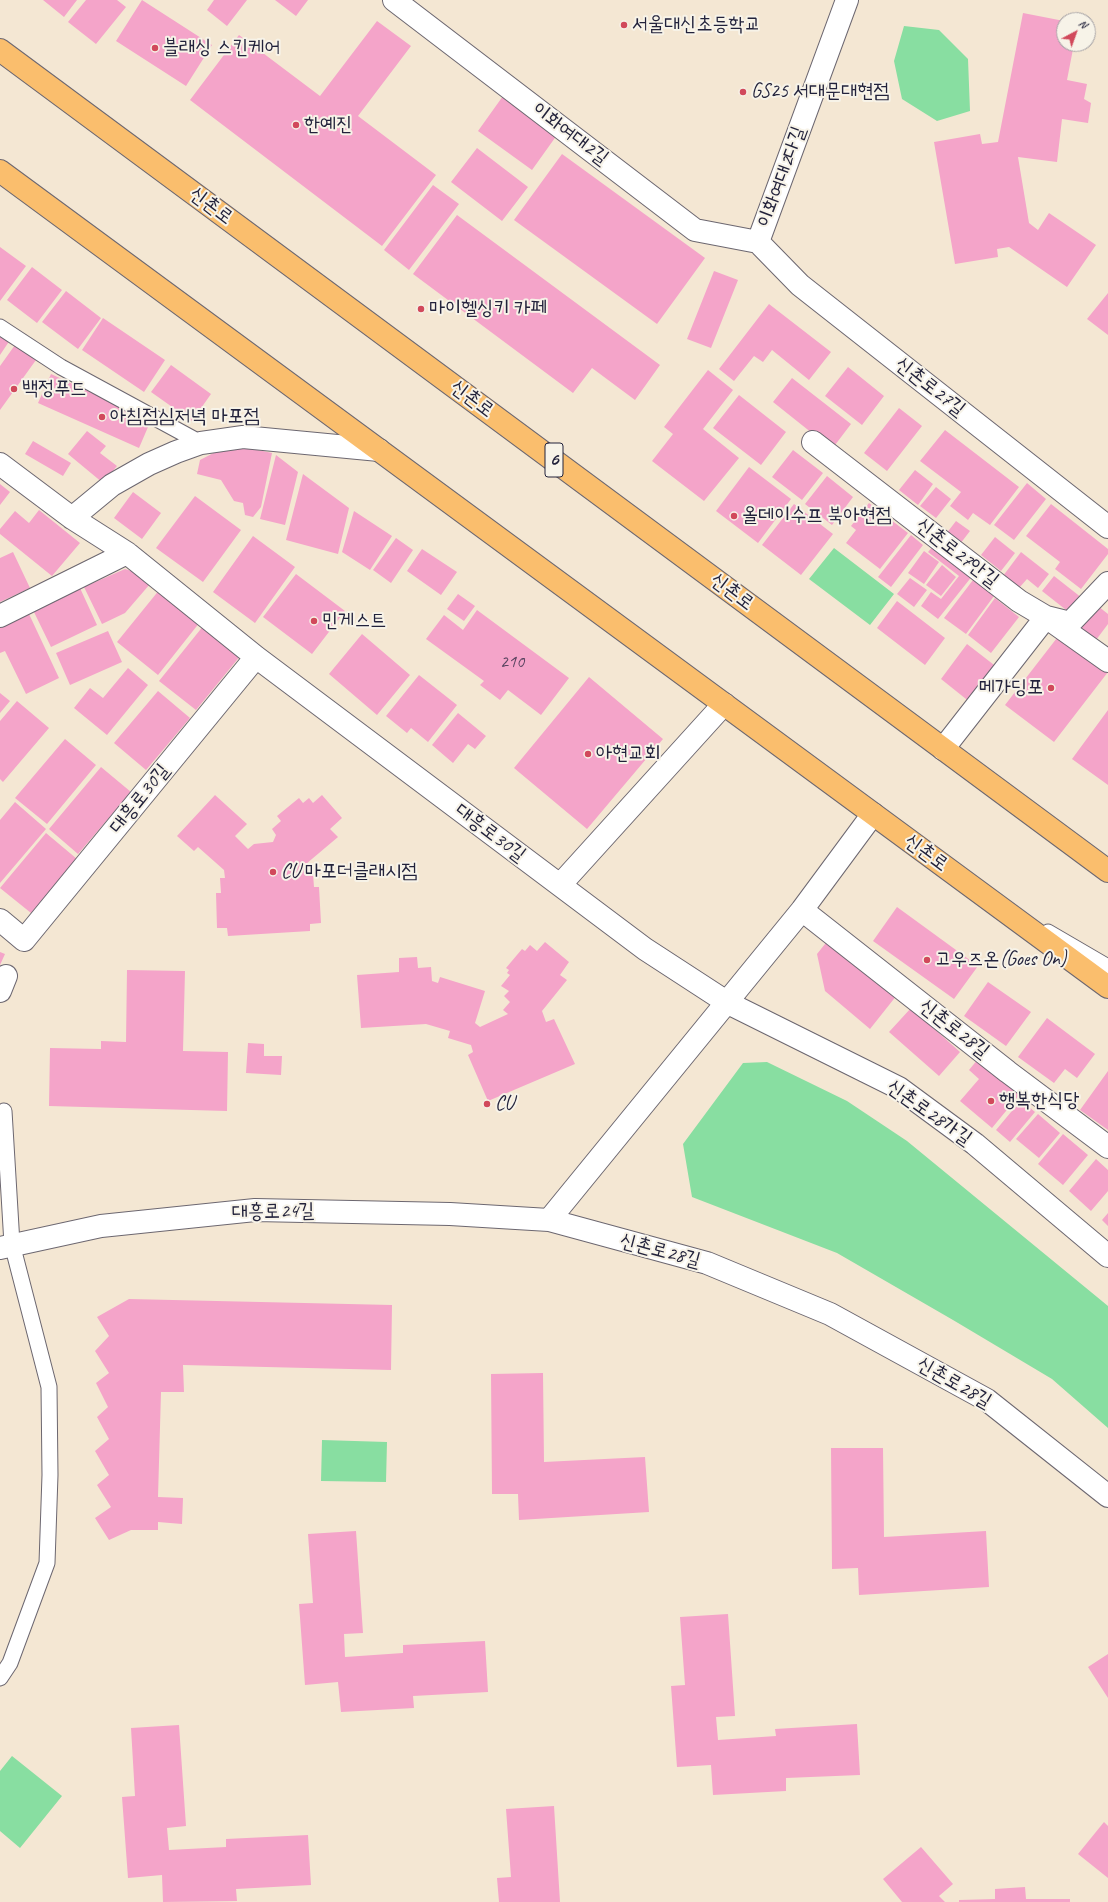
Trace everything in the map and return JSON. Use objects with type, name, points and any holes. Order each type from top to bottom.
[{"type":"main road","name":"신촌로","points":[[0,50],[1108,871]]},
{"type":"main road","name":"신촌로","points":[[0,171],[1108,987]]},
{"type":"street","name":"이화여대2길","points":[[394,0],[695,230],[758,242]]},
{"type":"street","name":"이화여대2다길","points":[[758,242],[848,0]]},
{"type":"street","name":"신촌로27길","points":[[758,242],[800,285],[1108,527]]},
{"type":"street","points":[[72,518],[112,485],[149,464],[201,443],[243,437],[379,450]]},
{"type":"street","name":"신촌로27안길","points":[[813,442],[1019,601],[1046,617],[1108,661]]},
{"type":"street","name":"대흥로30길","points":[[0,464],[72,518],[127,552],[256,657],[645,949],[728,1003]]},
{"type":"street","points":[[0,616],[127,552]]},
{"type":"street","name":"신촌로27안길","points":[[1046,617],[1070,623],[1108,583]]},
{"type":"street","points":[[943,749],[1046,617]]},
{"type":"street","name":"대흥로30길","points":[[0,920],[24,940],[256,657]]},
{"type":"street","points":[[560,885],[724,704]]},
{"type":"street","points":[[549,1220],[728,1003],[802,910],[873,814]]},
{"type":"street","name":"신촌로28길","points":[[802,910],[1008,1072],[1108,1148]]},
{"type":"street","name":"신촌로28가길","points":[[728,1003],[899,1088],[975,1144],[1108,1256]]},
{"type":"street","name":"대흥로24길","points":[[6,1246],[101,1226],[255,1210],[450,1214],[549,1220]]},
{"type":"street","name":"신촌로28길","points":[[549,1220],[707,1263],[830,1314],[987,1400],[1108,1496]]},
{"type":"lane","points":[[0,327],[61,367],[201,443]]},
{"type":"lane","points":[[978,891],[1108,967]]},
{"type":"lane","points":[[0,1678],[10,1663],[46,1563],[50,1475],[49,1387],[6,1246],[4,1111]]},
{"type":"green space","points":[[904,26],[939,30],[968,59],[970,111],[937,121],[902,99],[894,61]]},
{"type":"green space","points":[[834,548],[894,594],[870,625],[809,579]]},
{"type":"green space","points":[[767,1062],[847,1101],[907,1141],[1108,1306],[1108,1428],[1052,1379],[837,1253],[692,1197],[683,1144],[743,1063]]},
{"type":"green space","points":[[322,1440],[387,1442],[386,1482],[321,1481]]},
{"type":"green space","points":[[12,1756],[62,1796],[20,1848],[0,1831],[0,1771]]},
{"type":"building","points":[[43,0],[77,0],[64,17]]},
{"type":"building","points":[[86,0],[117,0],[126,7],[96,44],[68,22]]},
{"type":"building","points":[[142,0],[212,45],[186,86],[116,41]]},
{"type":"building","points":[[214,0],[247,0],[227,26],[207,10]]},
{"type":"building","points":[[275,0],[308,0],[296,16]]},
{"type":"building","points":[[1023,13],[1056,19],[1056,52],[1072,52],[1067,80],[1087,84],[1084,99],[1091,103],[1088,123],[1062,119],[1057,162],[1018,157],[1029,223],[1038,230],[1049,213],[1096,245],[1067,287],[1009,247],[997,249],[998,257],[955,264],[934,142],[980,134],[982,144],[998,142]]},
{"type":"building","name":"한예진","points":[[377,21],[411,46],[358,116],[436,175],[382,246],[190,100],[239,35],[320,96]]},
{"type":"building","points":[[503,96],[557,135],[532,170],[478,131]]},
{"type":"building","points":[[477,148],[528,187],[502,221],[451,182]]},
{"type":"building","points":[[562,154],[705,258],[657,324],[514,220]]},
{"type":"building","points":[[433,185],[459,204],[409,270],[384,250]]},
{"type":"building","points":[[457,215],[660,365],[635,400],[592,368],[573,393],[413,274]]},
{"type":"building","points":[[0,247],[26,266],[0,301]]},
{"type":"building","points":[[32,267],[62,290],[37,323],[7,300]]},
{"type":"building","points":[[714,271],[738,280],[711,348],[687,339]]},
{"type":"building","points":[[66,291],[101,318],[78,349],[42,322]]},
{"type":"building","points":[[1108,293],[1108,335],[1087,319]]},
{"type":"building","points":[[769,304],[831,352],[809,380],[772,350],[763,362],[754,356],[734,381],[719,369]]},
{"type":"building","points":[[103,318],[165,360],[144,392],[82,350]]},
{"type":"building","points":[[0,334],[10,340],[0,355]]},
{"type":"building","points":[[15,345],[36,360],[0,410],[0,366]]},
{"type":"building","points":[[171,365],[211,394],[192,421],[151,392]]},
{"type":"building","points":[[848,367],[884,396],[862,425],[825,396]]},
{"type":"building","points":[[708,370],[733,390],[703,429],[739,458],[704,501],[652,461],[673,434],[664,427]]},
{"type":"building","points":[[51,374],[151,420],[139,448],[38,403]]},
{"type":"building","points":[[792,378],[851,424],[832,449],[773,402]]},
{"type":"building","points":[[739,395],[786,432],[761,465],[713,428]]},
{"type":"building","points":[[899,408],[922,426],[887,471],[864,453]]},
{"type":"building","points":[[945,430],[1019,487],[990,525],[973,513],[968,520],[950,506],[961,492],[920,461]]},
{"type":"building","points":[[87,431],[106,446],[100,453],[117,466],[103,483],[68,454]]},
{"type":"building","points":[[33,441],[71,463],[63,476],[25,454]]},
{"type":"building","points":[[231,444],[272,453],[261,507],[253,517],[245,515],[243,503],[234,501],[221,480],[197,474],[200,460]]},
{"type":"building","points":[[793,450],[823,473],[802,500],[772,477]]},
{"type":"building","points":[[276,455],[298,472],[285,525],[260,519]]},
{"type":"building","points":[[749,467],[791,499],[758,543],[716,511]]},
{"type":"building","points":[[915,470],[933,484],[918,505],[899,490]]},
{"type":"building","points":[[303,474],[349,508],[338,554],[286,540]]},
{"type":"building","points":[[827,476],[853,497],[832,525],[805,504]]},
{"type":"building","points":[[1027,483],[1046,499],[1014,540],[994,525]]},
{"type":"building","points":[[0,484],[10,492],[0,505]]},
{"type":"building","points":[[936,487],[951,499],[936,518],[920,506]]},
{"type":"building","points":[[133,492],[161,513],[142,539],[114,518]]},
{"type":"building","points":[[195,496],[241,530],[203,582],[156,548]]},
{"type":"building","points":[[869,503],[908,533],[880,569],[846,543],[856,530],[851,526]]},
{"type":"building","points":[[794,504],[833,534],[801,575],[762,545]]},
{"type":"building","points":[[1051,504],[1108,549],[1108,554],[1081,589],[1055,569],[1060,562],[1026,536]]},
{"type":"building","points":[[39,510],[80,543],[52,576],[0,534],[0,529],[15,511],[29,523]]},
{"type":"building","points":[[354,511],[392,536],[370,570],[342,552]]},
{"type":"building","points":[[956,521],[970,531],[960,544],[946,534]]},
{"type":"building","points":[[911,535],[923,545],[891,587],[878,577]]},
{"type":"building","points":[[253,536],[295,567],[255,623],[213,592]]},
{"type":"building","points":[[995,537],[1015,553],[1001,571],[981,555]]},
{"type":"building","points":[[396,538],[413,550],[391,583],[373,570]]},
{"type":"building","points":[[934,545],[973,575],[938,619],[921,606],[931,592],[941,599],[959,576],[928,552]]},
{"type":"building","points":[[422,549],[457,572],[441,595],[407,571]]},
{"type":"building","points":[[924,551],[939,562],[924,584],[908,573]]},
{"type":"building","points":[[13,552],[30,588],[0,602],[0,558]]},
{"type":"building","points":[[1021,552],[1049,574],[1038,588],[1027,579],[1019,588],[1003,576]]},
{"type":"building","points":[[942,565],[956,577],[941,596],[926,585]]},
{"type":"building","points":[[125,569],[138,573],[150,584],[125,613],[102,624],[84,587]]},
{"type":"building","points":[[296,574],[345,611],[312,654],[263,617]]},
{"type":"building","points":[[1054,576],[1082,598],[1070,613],[1042,591]]},
{"type":"building","points":[[910,578],[927,590],[914,607],[897,594]]},
{"type":"building","points":[[973,580],[994,596],[966,634],[944,618]]},
{"type":"building","points":[[80,588],[97,625],[51,647],[33,610]]},
{"type":"building","points":[[160,589],[200,622],[158,675],[117,642]]},
{"type":"building","points":[[458,594],[475,606],[464,621],[447,609]]},
{"type":"building","points":[[995,598],[1019,617],[991,653],[968,635]]},
{"type":"building","points":[[897,601],[945,638],[925,665],[877,628]]},
{"type":"building","points":[[1094,603],[1108,614],[1108,624],[1096,640],[1078,626]]},
{"type":"building","points":[[477,610],[569,678],[541,715],[508,690],[500,700],[480,685],[484,681],[426,639],[444,615],[463,630]]},
{"type":"building","points":[[29,614],[59,678],[26,694],[5,651],[0,653],[0,628]]},
{"type":"building","points":[[204,625],[241,655],[196,710],[159,681]]},
{"type":"building","points":[[108,631],[122,662],[70,685],[56,653]]},
{"type":"building","points":[[362,634],[410,675],[377,715],[329,674]]},
{"type":"building","points":[[1060,634],[1108,672],[1054,742],[1005,705]]},
{"type":"building","points":[[967,644],[998,668],[971,703],[941,679]]},
{"type":"building","points":[[128,668],[148,685],[107,735],[74,708],[90,688],[103,698]]},
{"type":"building","points":[[419,675],[457,705],[428,742],[411,728],[407,733],[386,716]]},
{"type":"building","name":"아현교회","points":[[589,677],[663,739],[587,829],[514,768]]},
{"type":"building","points":[[158,691],[190,718],[146,770],[114,743]]},
{"type":"building","points":[[0,693],[10,701],[0,713]]},
{"type":"building","points":[[17,701],[49,728],[3,782],[0,779],[0,721]]},
{"type":"building","points":[[1108,710],[1108,785],[1072,759]]},
{"type":"building","points":[[458,713],[486,736],[475,749],[468,744],[453,763],[432,745]]},
{"type":"building","points":[[65,739],[96,765],[47,824],[15,798]]},
{"type":"building","points":[[101,767],[131,792],[78,854],[49,829]]},
{"type":"building","points":[[215,795],[247,824],[235,836],[248,849],[254,844],[273,842],[276,835],[272,829],[281,821],[277,816],[299,798],[303,803],[309,798],[313,803],[322,795],[342,818],[330,829],[338,837],[306,864],[307,874],[313,874],[314,887],[319,887],[321,923],[310,924],[310,931],[228,936],[227,928],[217,928],[216,893],[221,893],[220,878],[225,878],[224,870],[198,847],[194,851],[177,836]]},
{"type":"building","points":[[15,802],[46,829],[0,883],[0,820]]},
{"type":"building","points":[[46,833],[77,859],[31,913],[0,888]]},
{"type":"building","points":[[897,907],[978,966],[954,999],[873,941]]},
{"type":"building","points":[[829,939],[897,995],[870,1029],[825,991],[817,954]]},
{"type":"building","points":[[545,942],[569,962],[560,975],[567,980],[542,1011],[546,1022],[554,1019],[575,1064],[488,1101],[468,1055],[473,1052],[471,1045],[448,1038],[450,1031],[426,1024],[361,1028],[357,975],[399,972],[399,958],[417,957],[418,968],[431,967],[432,981],[438,983],[440,977],[485,991],[475,1023],[480,1027],[508,1014],[503,1010],[510,1002],[504,996],[509,991],[501,986],[510,975],[507,973],[509,970],[506,968],[522,949],[525,951],[530,945],[537,951]]},
{"type":"building","points":[[0,952],[5,954],[0,965]]},
{"type":"building","points":[[127,970],[185,971],[183,1051],[228,1052],[227,1111],[49,1106],[50,1048],[101,1049],[101,1041],[126,1042]]},
{"type":"building","points":[[988,982],[1031,1012],[1006,1046],[964,1016]]},
{"type":"building","points":[[911,1008],[960,1052],[939,1076],[889,1032]]},
{"type":"building","points":[[1047,1018],[1095,1054],[1077,1078],[1065,1069],[1054,1083],[1018,1057]]},
{"type":"building","points":[[248,1043],[264,1044],[264,1056],[282,1056],[281,1075],[246,1073]]},
{"type":"building","points":[[978,1059],[1020,1094],[992,1128],[960,1101],[979,1079],[969,1070]]},
{"type":"building","points":[[1108,1071],[1108,1130],[1080,1110]]},
{"type":"building","points":[[1021,1100],[1035,1112],[1010,1142],[996,1130]]},
{"type":"building","points":[[1038,1114],[1060,1133],[1039,1158],[1016,1139]]},
{"type":"building","points":[[1063,1134],[1088,1155],[1063,1185],[1038,1164]]},
{"type":"building","points":[[1096,1159],[1108,1170],[1108,1191],[1091,1211],[1069,1191]]},
{"type":"building","points":[[1108,1213],[1108,1226],[1102,1220]]},
{"type":"building","points":[[129,1299],[392,1305],[391,1370],[183,1365],[184,1392],[161,1392],[158,1497],[183,1498],[182,1524],[158,1522],[158,1530],[131,1530],[109,1540],[95,1518],[111,1507],[97,1485],[109,1475],[95,1451],[109,1439],[97,1417],[108,1407],[96,1383],[109,1373],[95,1351],[109,1336],[97,1317]]},
{"type":"building","points":[[543,1373],[544,1462],[645,1457],[649,1512],[519,1520],[518,1494],[492,1494],[491,1374]]},
{"type":"building","points":[[831,1448],[883,1448],[884,1537],[986,1531],[989,1587],[859,1595],[858,1568],[832,1569]]},
{"type":"building","points":[[356,1531],[363,1633],[344,1634],[345,1657],[403,1653],[403,1645],[485,1641],[488,1692],[413,1696],[414,1708],[341,1712],[338,1682],[305,1685],[299,1604],[313,1603],[308,1534]]},
{"type":"building","points":[[728,1614],[735,1716],[716,1717],[718,1740],[776,1736],[775,1729],[857,1724],[860,1775],[786,1778],[786,1791],[713,1795],[711,1765],[677,1767],[671,1686],[685,1685],[680,1617]]},
{"type":"building","points":[[1108,1654],[1108,1698],[1088,1667]]},
{"type":"building","points":[[179,1725],[186,1826],[167,1828],[169,1850],[226,1847],[226,1839],[308,1835],[311,1885],[236,1889],[237,1901],[163,1902],[162,1875],[128,1878],[122,1797],[135,1796],[131,1728]]},
{"type":"building","points":[[554,1806],[560,1902],[499,1902],[497,1878],[511,1877],[506,1809]]},
{"type":"building","points":[[1104,1822],[1108,1826],[1108,1878],[1078,1854]]},
{"type":"building","points":[[921,1847],[953,1884],[939,1896],[945,1902],[902,1902],[883,1879]]},
{"type":"building","points":[[1025,1887],[1026,1899],[1070,1899],[1070,1902],[959,1902],[959,1900],[995,1899],[995,1889]]},
{"type":"place","name":"서울대신초등학교","points":[[624,25]]},
{"type":"place","name":"블래싱 스킨케어","points":[[155,48]]},
{"type":"place","name":"GS25 서대문대현점","points":[[743,92]]},
{"type":"place","name":"한예진","points":[[296,125]]},
{"type":"place","name":"마이헬싱키 카페","points":[[421,309]]},
{"type":"place","name":"백정푸드","points":[[14,389]]},
{"type":"place","name":"아침점심저녁 마포점","points":[[102,417]]},
{"type":"place","name":"올데이수프 북아현점","points":[[734,516]]},
{"type":"place","name":"민게스트","points":[[314,621]]},
{"type":"place","name":"메가딩포","points":[[1051,688]]},
{"type":"place","name":"아현교회","points":[[588,754]]},
{"type":"place","name":"CU 마포더클래시점","points":[[273,872]]},
{"type":"place","name":"고우즈온(Goes On)","points":[[927,960]]},
{"type":"place","name":"행복한식당","points":[[991,1101]]},
{"type":"place","name":"CU","points":[[487,1104]]}]
